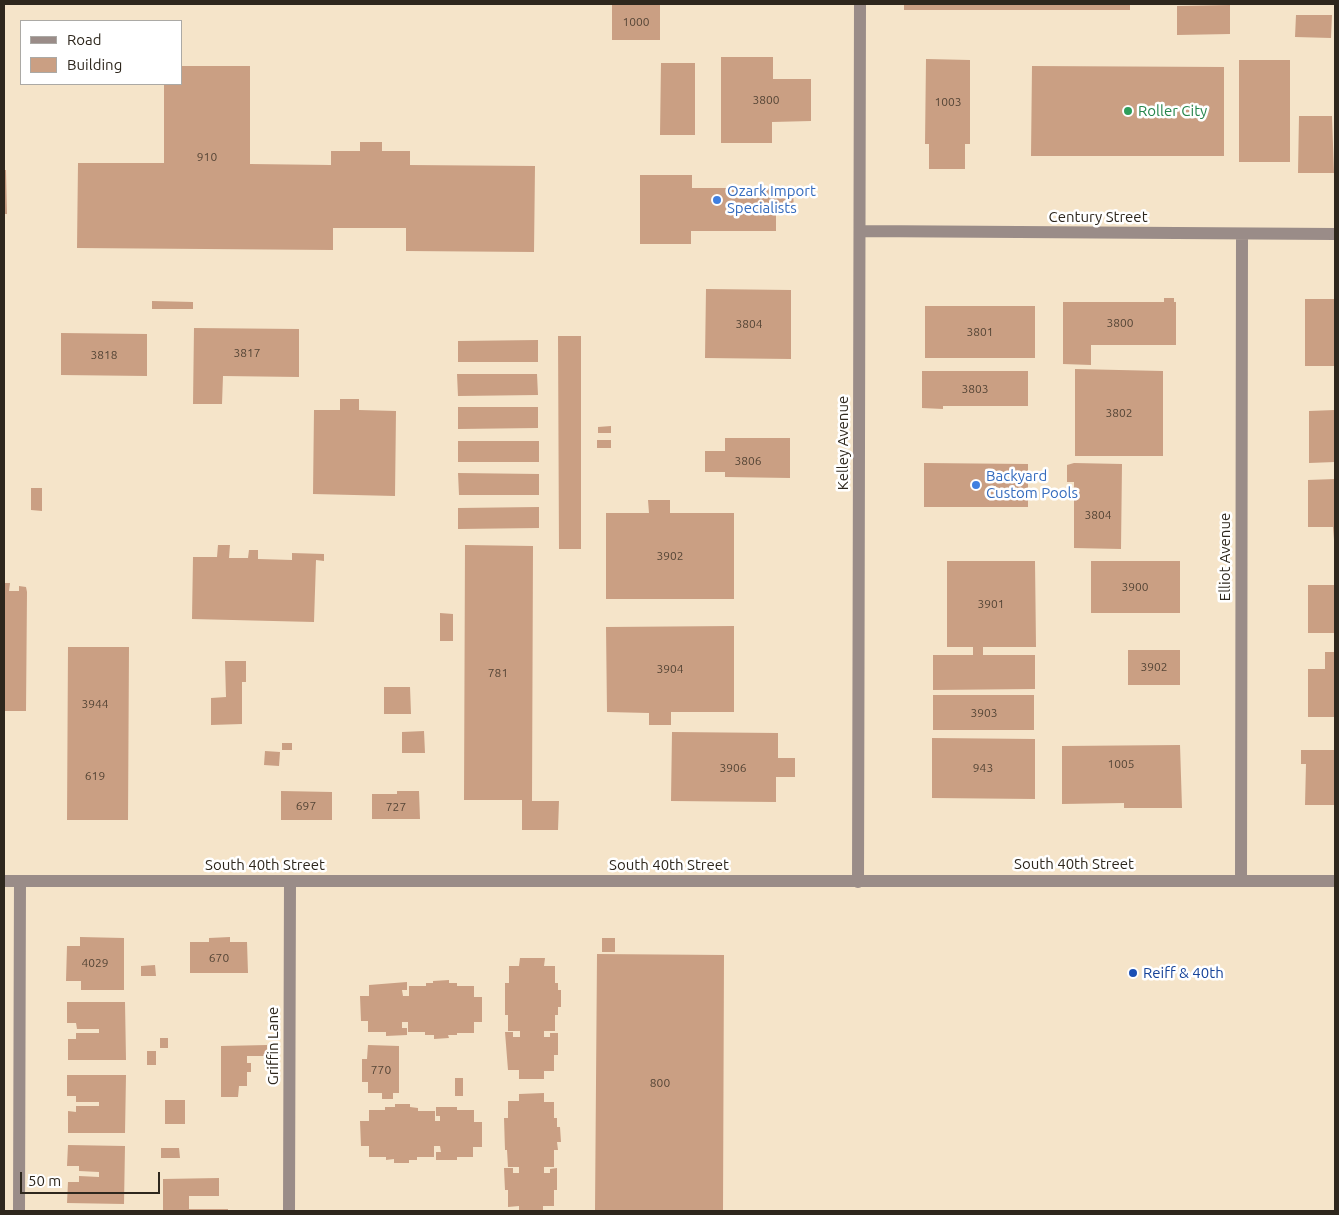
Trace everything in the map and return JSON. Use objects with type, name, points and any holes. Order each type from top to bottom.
[{"type":"street","name":"Kelley Avenue","points":[[858,882],[860,4]]},
{"type":"street","name":"Century Street","points":[[860,231],[1335,234]]},
{"type":"street","name":"Elliot Avenue","points":[[1241,881],[1242,234]]},
{"type":"street","name":"South 40th Street","points":[[4,881],[1335,881]]},
{"type":"street","points":[[19,1211],[20,881]]},
{"type":"street","name":"Griffin Lane","points":[[289,1211],[290,881]]},
{"type":"building","points":[[612,4],[660,4],[660,40],[612,40]]},
{"type":"building","points":[[904,4],[1130,4],[1130,10],[904,10]]},
{"type":"building","points":[[1230,5],[1230,34],[1177,35],[1177,6]]},
{"type":"building","points":[[1296,15],[1332,15],[1331,38],[1295,37]]},
{"type":"building","points":[[721,57],[773,57],[773,79],[811,79],[811,121],[772,122],[772,143],[721,143]]},
{"type":"building","points":[[926,59],[970,60],[970,144],[965,144],[965,169],[929,169],[929,144],[925,144]]},
{"type":"building","points":[[1239,60],[1290,60],[1290,162],[1239,162]]},
{"type":"building","points":[[661,63],[695,63],[695,135],[660,135]]},
{"type":"building","points":[[182,66],[250,66],[250,164],[331,165],[331,151],[360,151],[360,142],[382,142],[382,151],[410,151],[410,165],[535,166],[534,252],[406,251],[406,228],[333,228],[333,250],[77,248],[78,163],[164,163],[164,85],[182,85]]},
{"type":"building","name":"Roller City","points":[[1032,66],[1224,67],[1224,156],[1031,156]]},
{"type":"building","points":[[1299,116],[1332,116],[1334,173],[1298,173]]},
{"type":"building","points":[[4,170],[6,170],[7,214],[4,214]]},
{"type":"building","name":"Ozark Import Specialists","points":[[640,175],[692,175],[692,188],[793,188],[794,213],[776,213],[776,231],[691,231],[691,244],[640,244]]},
{"type":"building","points":[[706,289],[791,290],[791,359],[705,358]]},
{"type":"building","points":[[1164,298],[1174,298],[1174,302],[1176,302],[1176,345],[1091,345],[1091,365],[1063,364],[1063,302],[1164,302]]},
{"type":"building","points":[[1305,299],[1335,299],[1335,366],[1305,366]]},
{"type":"building","points":[[152,301],[193,302],[193,309],[152,309]]},
{"type":"building","points":[[925,306],[1035,306],[1035,358],[925,358]]},
{"type":"building","points":[[194,328],[299,329],[299,377],[223,376],[222,404],[193,404]]},
{"type":"building","points":[[61,333],[147,334],[147,376],[61,375]]},
{"type":"building","points":[[558,336],[581,336],[581,549],[559,549]]},
{"type":"building","points":[[538,340],[538,362],[458,362],[458,341]]},
{"type":"building","points":[[1075,369],[1163,371],[1163,456],[1075,456]]},
{"type":"building","points":[[922,371],[1028,371],[1028,406],[943,406],[943,409],[922,408]]},
{"type":"building","points":[[457,374],[537,374],[538,395],[458,396]]},
{"type":"building","points":[[340,399],[359,399],[359,410],[396,411],[395,496],[313,494],[314,410],[340,410]]},
{"type":"building","points":[[458,407],[538,407],[538,428],[458,429]]},
{"type":"building","points":[[1335,410],[1335,462],[1309,463],[1309,411]]},
{"type":"building","points":[[611,426],[611,433],[598,433],[598,427]]},
{"type":"building","points":[[725,438],[790,438],[790,478],[725,477],[725,472],[705,472],[705,451],[725,451]]},
{"type":"building","points":[[597,440],[611,440],[611,448],[597,448]]},
{"type":"building","points":[[458,441],[539,441],[539,462],[458,462]]},
{"type":"building","name":"Backyard Custom Pools","points":[[924,463],[1028,464],[1028,507],[924,507]]},
{"type":"building","points":[[1074,463],[1122,464],[1121,549],[1074,548],[1074,482],[1067,482],[1067,465]]},
{"type":"building","points":[[458,473],[539,474],[539,495],[459,495]]},
{"type":"building","points":[[1335,479],[1334,540],[1333,527],[1308,527],[1308,480]]},
{"type":"building","points":[[31,488],[42,488],[42,511],[31,510]]},
{"type":"building","points":[[648,500],[670,500],[670,513],[734,513],[734,599],[606,599],[606,513],[649,513]]},
{"type":"building","points":[[539,507],[539,528],[458,529],[458,508]]},
{"type":"building","points":[[218,545],[230,545],[229,558],[248,558],[249,550],[258,550],[258,559],[292,560],[292,553],[324,554],[324,561],[316,560],[314,622],[192,619],[193,557],[217,557]]},
{"type":"building","points":[[465,545],[533,546],[532,801],[559,801],[558,830],[522,830],[522,800],[464,800]]},
{"type":"building","points":[[947,561],[1035,561],[1036,647],[983,647],[983,655],[1035,655],[1035,689],[933,690],[933,655],[973,655],[973,647],[947,647]]},
{"type":"building","points":[[1091,561],[1180,561],[1180,613],[1091,613]]},
{"type":"building","points":[[4,583],[10,583],[9,591],[19,591],[19,586],[26,587],[27,592],[26,711],[4,711]]},
{"type":"building","points":[[1308,585],[1335,585],[1335,633],[1308,633]]},
{"type":"building","points":[[440,613],[453,614],[453,641],[440,641]]},
{"type":"building","points":[[734,626],[734,712],[671,712],[671,725],[649,725],[649,713],[607,712],[606,627]]},
{"type":"building","points":[[68,647],[129,647],[128,820],[67,820]]},
{"type":"building","points":[[1128,650],[1180,650],[1180,685],[1128,685]]},
{"type":"building","points":[[1325,652],[1335,652],[1335,717],[1308,717],[1308,669],[1325,669]]},
{"type":"building","points":[[225,661],[246,661],[246,682],[242,682],[242,724],[211,725],[211,698],[226,697]]},
{"type":"building","points":[[384,687],[410,687],[411,714],[384,714]]},
{"type":"building","points":[[933,695],[1034,695],[1034,730],[933,730]]},
{"type":"building","points":[[424,731],[425,753],[402,753],[402,732]]},
{"type":"building","points":[[672,732],[778,733],[778,758],[795,758],[795,777],[776,777],[776,802],[671,801]]},
{"type":"building","points":[[932,738],[1035,739],[1035,799],[932,798]]},
{"type":"building","points":[[282,743],[292,743],[292,750],[282,750]]},
{"type":"building","points":[[1180,745],[1182,808],[1124,808],[1124,803],[1062,804],[1062,746]]},
{"type":"building","points":[[1301,750],[1335,750],[1335,805],[1305,805],[1306,764],[1301,764]]},
{"type":"building","points":[[265,751],[280,752],[279,766],[264,765]]},
{"type":"building","points":[[281,791],[332,792],[332,820],[281,820]]},
{"type":"building","points":[[397,791],[419,791],[420,819],[372,819],[372,794],[397,794]]},
{"type":"building","points":[[80,937],[124,938],[124,990],[81,990],[81,981],[66,981],[67,946],[80,946]]},
{"type":"building","points":[[230,937],[230,942],[247,942],[248,973],[190,973],[190,942],[209,942],[209,938]]},
{"type":"building","points":[[602,938],[615,938],[615,952],[602,952]]},
{"type":"building","points":[[597,954],[724,955],[723,1211],[595,1211]]},
{"type":"building","points":[[520,958],[545,958],[544,966],[555,966],[555,983],[558,983],[558,990],[561,990],[561,1007],[558,1007],[558,1015],[555,1015],[555,1031],[544,1031],[544,1037],[550,1037],[550,1033],[558,1033],[558,1055],[554,1055],[554,1071],[544,1071],[544,1079],[519,1079],[519,1070],[508,1070],[505,1032],[513,1032],[513,1037],[520,1037],[520,1031],[508,1031],[508,1015],[505,1015],[505,983],[509,983],[509,966],[519,966]]},
{"type":"building","points":[[155,965],[156,976],[141,976],[141,966]]},
{"type":"building","points":[[449,980],[449,983],[457,983],[457,986],[474,986],[474,997],[482,997],[482,1022],[474,1022],[474,1033],[457,1033],[457,1035],[448,1035],[449,1038],[434,1039],[434,1035],[425,1035],[425,1032],[408,1032],[408,1022],[402,1022],[402,1028],[407,1028],[407,1035],[386,1036],[386,1032],[368,1032],[368,1021],[361,1021],[360,996],[369,996],[369,985],[407,982],[407,990],[402,990],[403,996],[409,996],[409,986],[426,986],[426,983],[433,983],[433,981]]},
{"type":"building","points":[[67,1002],[125,1002],[126,1060],[68,1060],[68,1039],[76,1039],[76,1033],[99,1033],[99,1029],[77,1029],[76,1023],[67,1023]]},
{"type":"building","points":[[160,1038],[168,1038],[168,1048],[160,1048]]},
{"type":"building","points":[[267,1045],[267,1056],[247,1056],[247,1063],[251,1063],[251,1072],[247,1072],[247,1086],[239,1086],[238,1097],[221,1097],[221,1046]]},
{"type":"building","points":[[368,1045],[399,1046],[399,1093],[393,1093],[393,1099],[382,1099],[382,1093],[368,1093],[368,1082],[362,1082],[362,1059],[367,1059]]},
{"type":"building","points":[[147,1051],[156,1051],[156,1065],[147,1065]]},
{"type":"building","points":[[67,1075],[126,1075],[125,1133],[68,1133],[68,1111],[76,1112],[76,1106],[99,1106],[99,1102],[76,1102],[76,1096],[67,1096]]},
{"type":"building","points":[[455,1078],[463,1078],[463,1096],[455,1096]]},
{"type":"building","points":[[544,1093],[544,1102],[554,1102],[554,1118],[557,1118],[557,1127],[560,1127],[561,1142],[557,1142],[558,1150],[554,1150],[554,1167],[544,1167],[544,1173],[550,1173],[550,1169],[557,1168],[557,1190],[554,1190],[554,1206],[543,1206],[543,1211],[519,1211],[519,1206],[508,1207],[508,1190],[505,1190],[504,1168],[513,1168],[513,1173],[519,1173],[519,1167],[508,1167],[507,1150],[505,1150],[504,1118],[508,1118],[508,1101],[519,1101],[519,1094]]},
{"type":"building","points":[[165,1100],[185,1100],[185,1124],[165,1124]]},
{"type":"building","points":[[395,1104],[410,1104],[410,1107],[418,1108],[418,1111],[435,1111],[435,1121],[440,1121],[440,1116],[436,1116],[436,1107],[457,1107],[457,1110],[474,1110],[474,1122],[482,1122],[482,1147],[473,1147],[473,1157],[457,1157],[457,1160],[436,1160],[436,1152],[441,1152],[440,1146],[434,1146],[434,1157],[417,1157],[417,1160],[409,1160],[409,1163],[394,1163],[394,1159],[386,1160],[386,1157],[369,1157],[369,1146],[361,1146],[360,1121],[369,1121],[369,1110],[385,1110],[385,1107],[395,1107]]},
{"type":"building","points":[[68,1145],[125,1146],[124,1204],[67,1203],[68,1182],[79,1182],[79,1176],[99,1177],[99,1172],[79,1171],[79,1166],[67,1166]]},
{"type":"building","points":[[161,1148],[179,1148],[180,1158],[161,1158]]},
{"type":"building","points":[[219,1178],[219,1196],[189,1196],[189,1209],[228,1209],[228,1211],[163,1211],[163,1179]]},
{"type":"place","name":"Roller City","points":[[1128,111]]},
{"type":"place","name":"Ozark Import Specialists","points":[[717,200]]},
{"type":"place","name":"Backyard Custom Pools","points":[[976,485]]},
{"type":"place","name":"Reiff & 40th","points":[[1133,973]]}]
